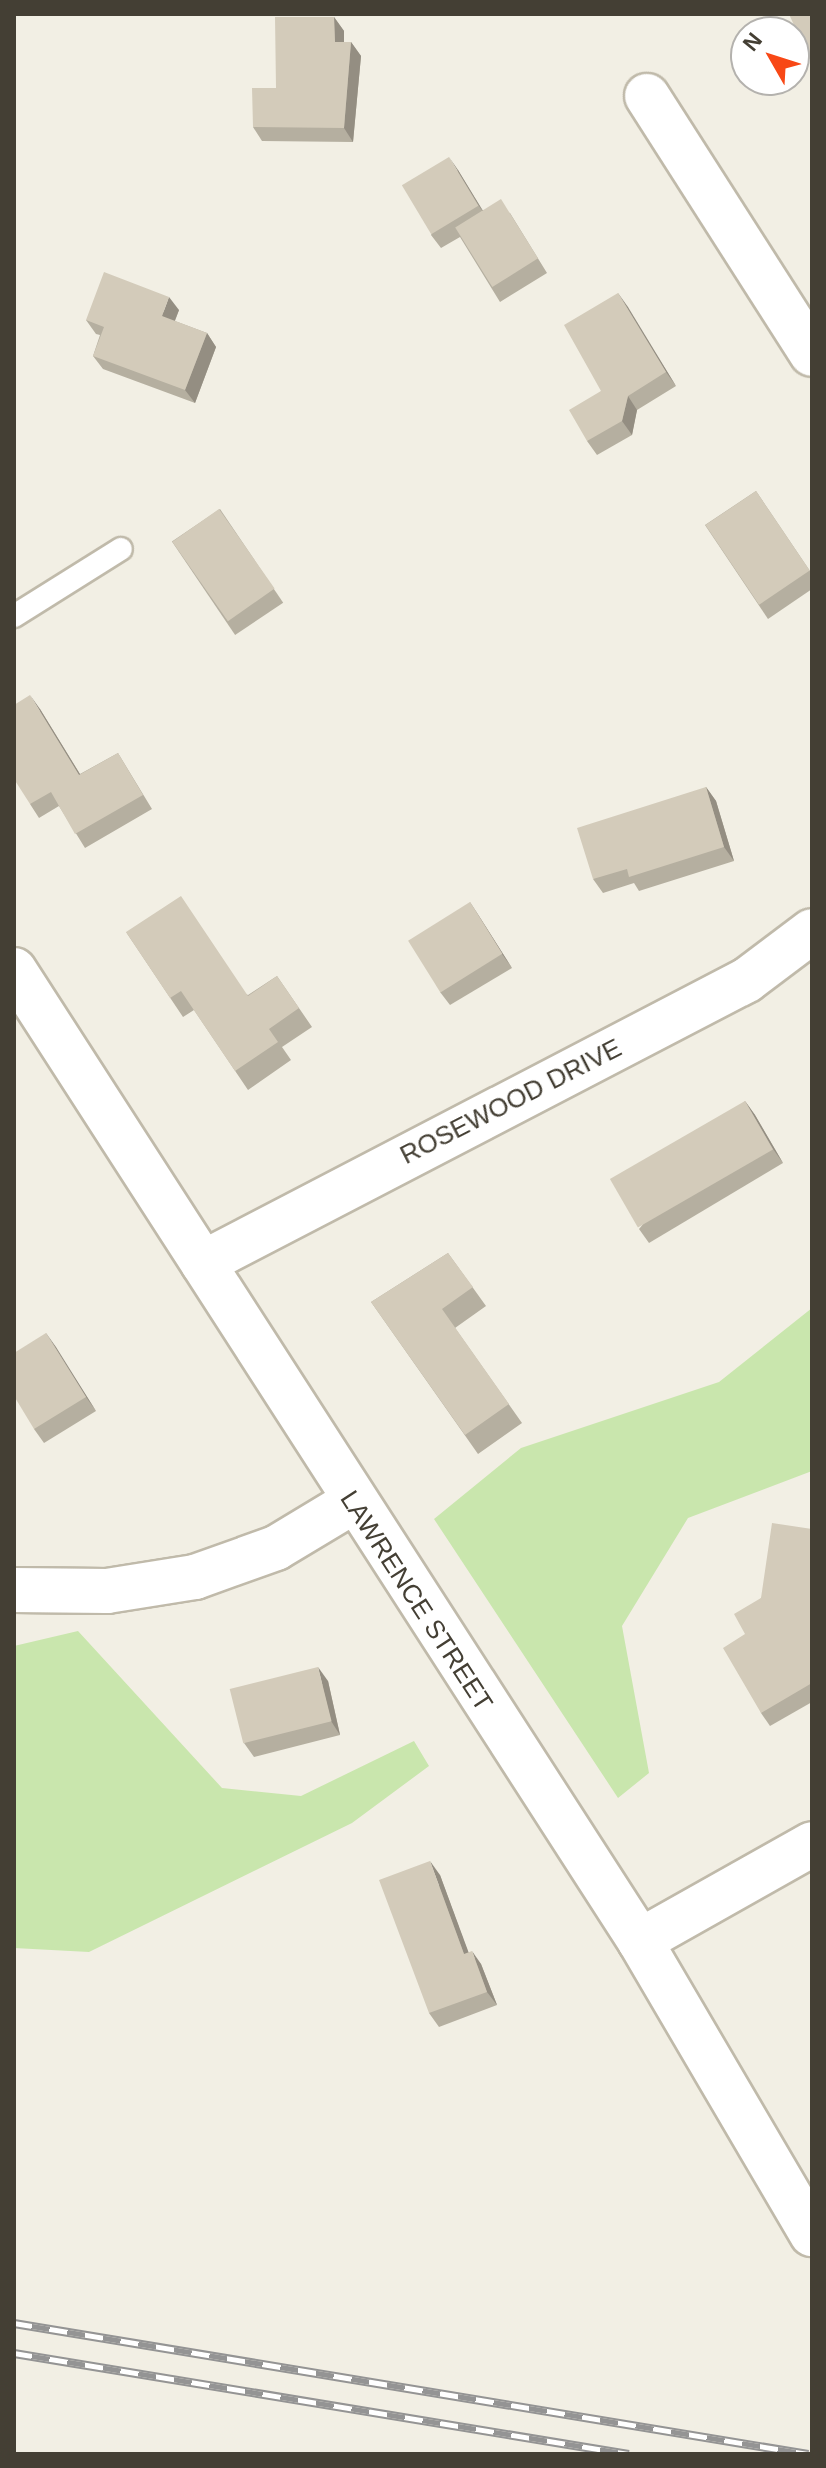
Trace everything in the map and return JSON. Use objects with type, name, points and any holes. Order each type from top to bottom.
[{"type":"street","points":[[647,96],[812,354]]},
{"type":"street","name":"ROSEWOOD DRIVE","points":[[203,1263],[747,980],[812,931]]},
{"type":"street","name":"LAWRENCE STREET","points":[[14,970],[203,1263],[351,1503],[640,1941],[812,2234]]},
{"type":"street","points":[[14,1590],[107,1591],[195,1577],[276,1548],[351,1503]]},
{"type":"street","points":[[640,1941],[812,1844]]},
{"type":"lane","points":[[14,616],[121,549]]},
{"type":"green space","points":[[812,1308],[812,1471],[688,1518],[622,1626],[649,1773],[618,1798],[434,1519],[521,1448],[719,1382]]},
{"type":"green space","points":[[78,1631],[222,1788],[301,1796],[414,1741],[429,1766],[352,1823],[89,1952],[14,1948],[14,1646]]},
{"type":"building","points":[[812,14],[812,58],[810,16],[790,16]]},
{"type":"building","points":[[275,17],[334,17],[335,42],[351,42],[344,128],[253,127],[252,88],[276,88]]},
{"type":"building","points":[[449,157],[478,206],[431,234],[402,185]]},
{"type":"building","points":[[501,199],[538,258],[492,287],[455,228]]},
{"type":"building","points":[[104,272],[169,297],[162,316],[207,333],[185,390],[93,356],[104,327],[86,320]]},
{"type":"building","points":[[618,293],[666,372],[628,396],[622,421],[587,441],[569,410],[601,391],[564,325]]},
{"type":"building","points":[[756,491],[810,571],[759,605],[705,525]]},
{"type":"building","points":[[219,509],[275,588],[228,621],[172,542]]},
{"type":"building","points":[[30,695],[79,775],[118,753],[143,795],[75,834],[51,792],[30,804],[14,779],[14,705]]},
{"type":"building","points":[[706,787],[724,847],[629,877],[627,869],[593,879],[577,828]]},
{"type":"building","points":[[181,896],[248,996],[277,976],[299,1008],[269,1029],[278,1042],[235,1071],[181,991],[170,998],[126,932]]},
{"type":"building","points":[[470,902],[502,954],[440,992],[408,941]]},
{"type":"building","points":[[745,1101],[773,1149],[638,1227],[610,1179]]},
{"type":"building","points":[[448,1253],[473,1287],[442,1309],[509,1404],[465,1435],[371,1302]]},
{"type":"building","points":[[46,1333],[86,1397],[34,1429],[14,1396],[14,1353]]},
{"type":"building","points":[[772,1523],[812,1529],[812,1683],[761,1713],[723,1648],[745,1634],[734,1614],[761,1598]]},
{"type":"building","points":[[318,1667],[332,1721],[243,1743],[230,1689]]},
{"type":"building","points":[[430,1861],[464,1954],[472,1951],[487,1992],[429,2013],[379,1880]]},
{"type":"railway","points":[[14,2323],[808,2454]]},
{"type":"railway","points":[[14,2353],[629,2454]]}]
